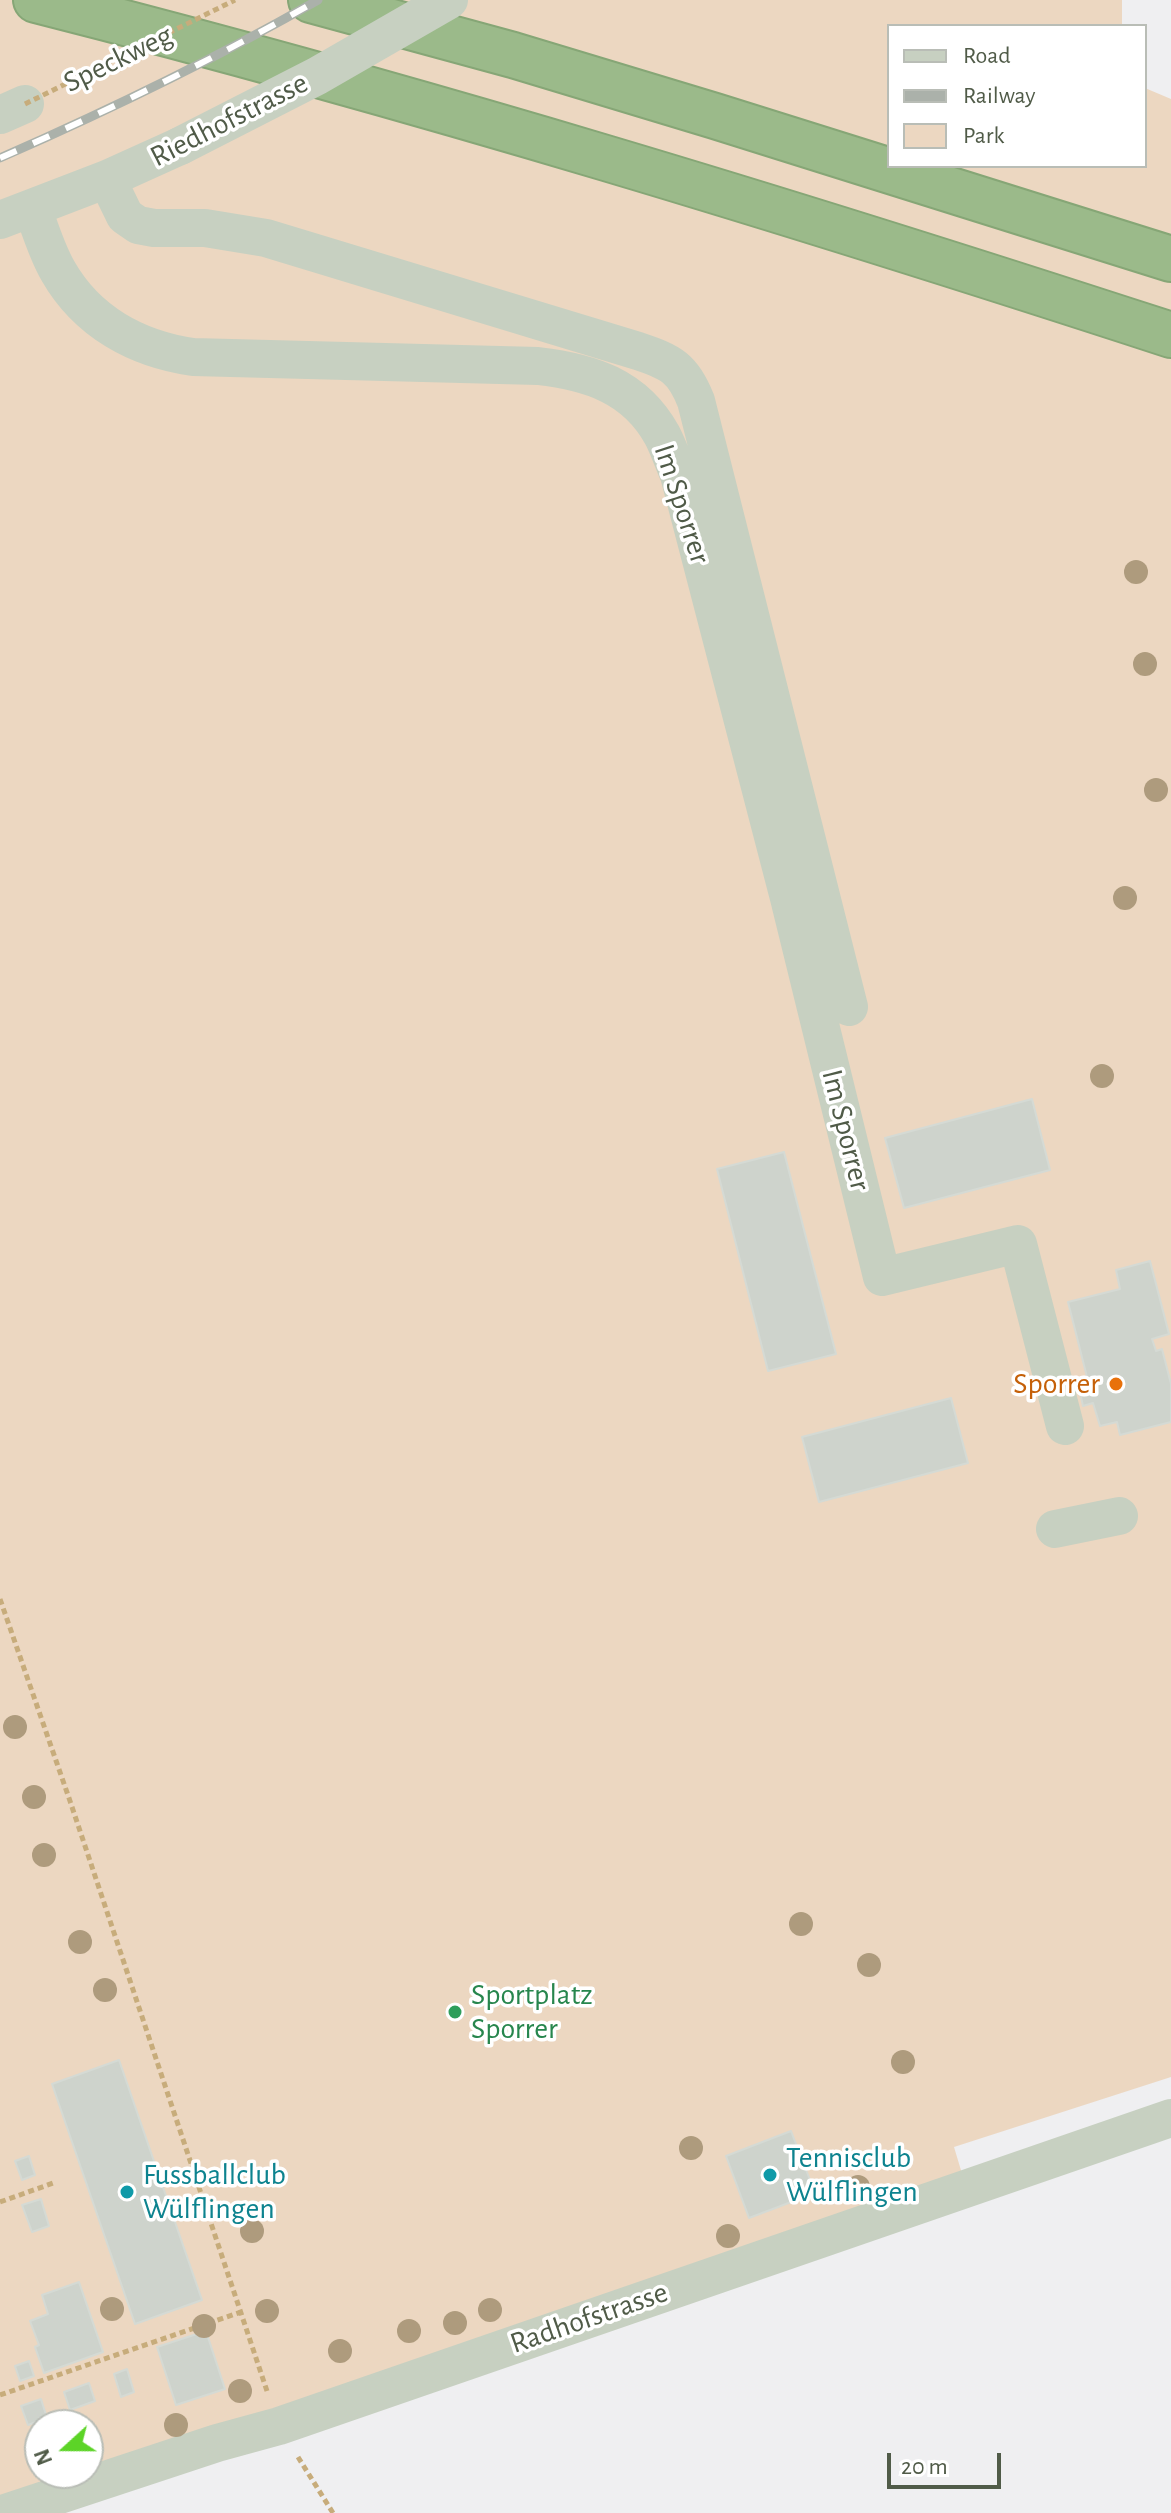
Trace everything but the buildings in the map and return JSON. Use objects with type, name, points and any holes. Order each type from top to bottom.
[{"type":"highway","points":[[36,0],[294,68],[641,170],[1171,335]]},
{"type":"highway","points":[[311,0],[513,55],[1171,259]]},
{"type":"street","name":"Riedhofstrasse","points":[[16,214],[107,179],[180,146],[306,82],[449,0]]},
{"type":"street","points":[[107,179],[125,216],[138,225],[205,228],[266,238],[638,351],[675,366],[688,381],[696,401],[849,1007]]},
{"type":"street","name":"Im Sporrer","points":[[16,214],[77,299],[103,323],[149,347],[193,357],[538,366],[574,370],[605,380],[636,402],[662,434],[679,475],[789,898],[882,1277],[1018,1244],[1065,1426]]},
{"type":"street","points":[[1055,1529],[1119,1516]]},
{"type":"street","name":"Radhofstrasse","points":[[5,2513],[205,2446],[279,2426],[1171,2118]]},
{"type":"path","name":"Speckweg","points":[[13,109],[235,0]]},
{"type":"path","points":[[0,1599],[279,2426],[333,2513]]},
{"type":"path","points":[[0,2202],[56,2182]]},
{"type":"path","points":[[0,2395],[241,2312]]},
{"type":"green space","points":[[0,0],[1122,0],[1122,24],[887,24],[887,168],[1147,168],[1147,89],[1171,99],[1171,2077],[954,2147],[966,2187],[104,2478],[104,2409],[24,2409],[24,2489],[71,2489],[0,2513]]},
{"type":"railway","points":[[0,158],[161,83],[318,0]]},
{"type":"place","name":"Sporrer","points":[[1116,1384]]},
{"type":"place","name":"Sportplatz Sporrer","points":[[455,2012]]},
{"type":"place","name":"Tennisclub Wülflingen","points":[[770,2175]]},
{"type":"place","name":"Fussballclub Wülflingen","points":[[127,2192]]}]
